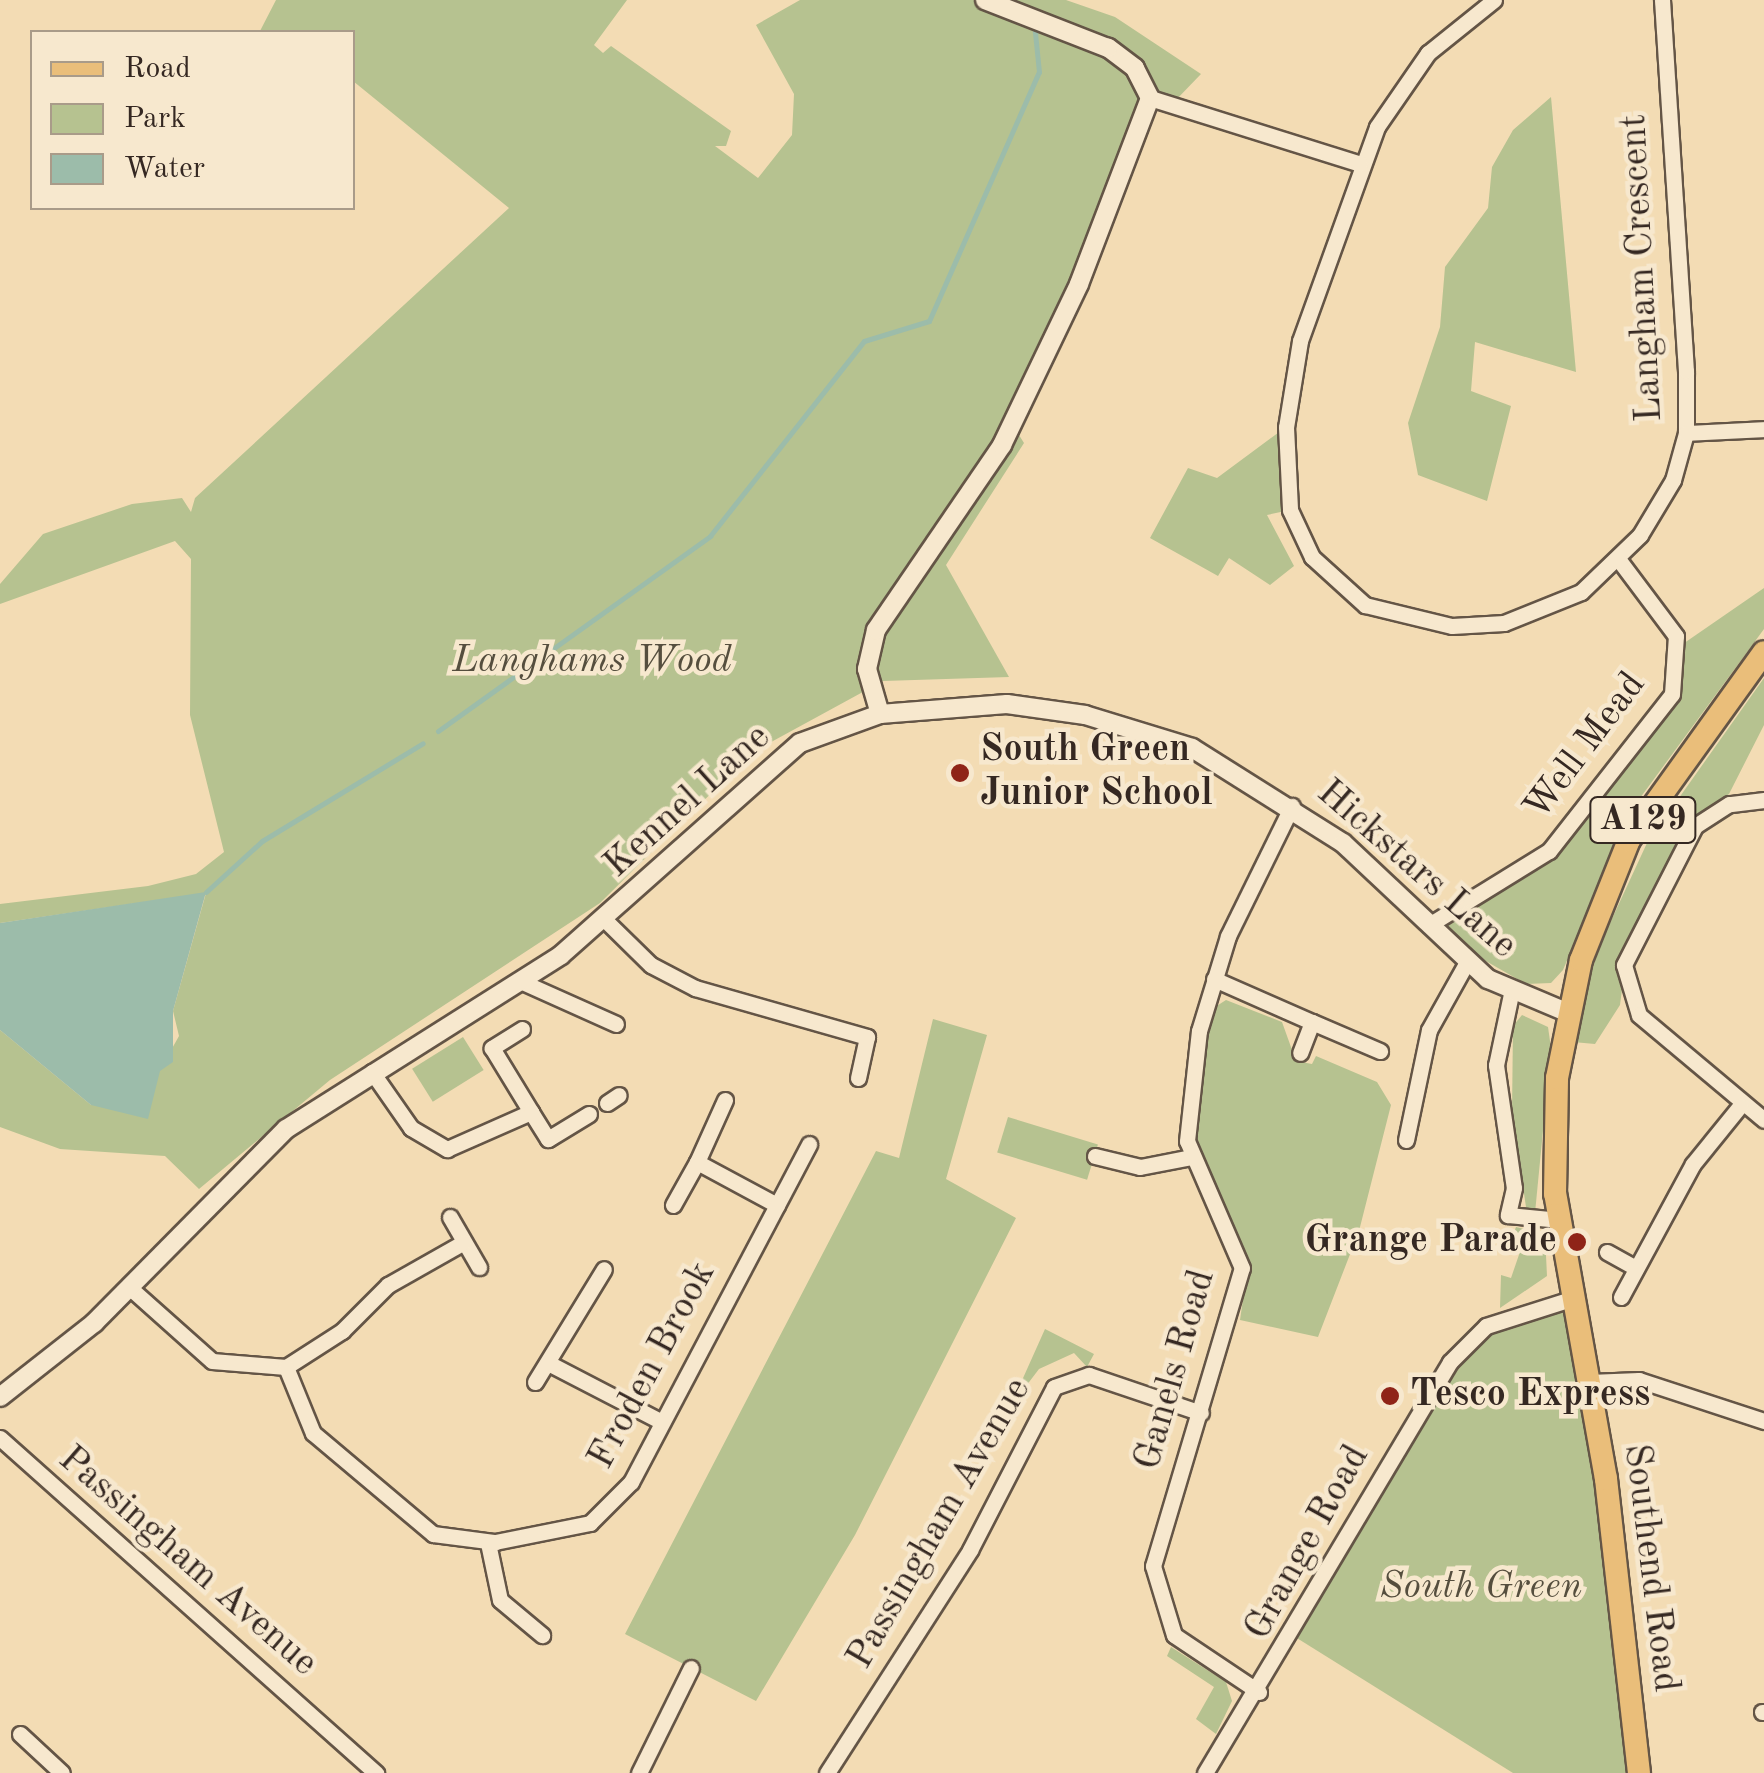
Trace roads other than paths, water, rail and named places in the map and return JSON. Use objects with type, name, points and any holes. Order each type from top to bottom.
[{"type":"main road","name":"Southend Road","points":[[1639,1773],[1589,1382],[1560,1220],[1552,1139],[1566,1012],[1629,840],[1764,652]]},
{"type":"street","points":[[985,0],[1108,48],[1135,68],[1150,98],[1360,164]]},
{"type":"street","name":"Langham Crescent","points":[[1494,0],[1412,70],[1360,164],[1291,381],[1287,496],[1312,558],[1365,604],[1452,626],[1547,612],[1618,560],[1673,480],[1686,433],[1662,0]]},
{"type":"street","points":[[880,714],[868,669],[876,630],[1002,445],[1086,266],[1150,98]]},
{"type":"street","points":[[1686,433],[1764,429]]},
{"type":"street","name":"Well Mead","points":[[1429,925],[1549,851],[1672,694],[1676,636],[1618,560]]},
{"type":"street","name":"Hickstars Lane","points":[[880,714],[964,704],[1085,714],[1192,748],[1292,806],[1467,962],[1511,994],[1566,1012]]},
{"type":"street","name":"Kennel Lane","points":[[0,1397],[129,1287],[232,1176],[372,1072],[520,981],[605,920],[800,744],[880,714]]},
{"type":"street","points":[[1764,800],[1728,804],[1694,826],[1624,965],[1639,1015],[1740,1106],[1764,1120]]},
{"type":"street","name":"Ganels Road","points":[[1260,1692],[1174,1635],[1154,1594],[1153,1566],[1242,1268],[1233,1232],[1192,1157],[1189,1091],[1214,979],[1292,806]]},
{"type":"street","points":[[605,920],[651,965],[695,988],[867,1037],[858,1078]]},
{"type":"street","points":[[1406,1140],[1429,1030],[1467,962]]},
{"type":"street","points":[[1214,979],[1380,1051]]},
{"type":"street","points":[[520,981],[616,1024]]},
{"type":"street","points":[[1511,994],[1496,1065],[1514,1188],[1508,1215],[1560,1220]]},
{"type":"street","points":[[1300,1053],[1312,1022]]},
{"type":"street","points":[[522,1029],[492,1048],[548,1139],[589,1114]]},
{"type":"street","points":[[372,1072],[411,1128],[446,1149],[532,1112]]},
{"type":"street","points":[[673,1205],[725,1100]]},
{"type":"street","points":[[1621,1297],[1694,1164],[1740,1106]]},
{"type":"street","name":"Froden Brook","points":[[286,1367],[313,1433],[370,1488],[433,1534],[488,1543],[571,1530],[609,1510],[809,1144]]},
{"type":"street","points":[[1095,1156],[1140,1166],[1192,1157]]},
{"type":"street","points":[[697,1162],[776,1205]]},
{"type":"street","points":[[450,1216],[479,1267]]},
{"type":"street","points":[[129,1287],[212,1361],[286,1367],[342,1331],[388,1285],[464,1242]]},
{"type":"street","points":[[1607,1252],[1636,1268]]},
{"type":"street","points":[[535,1382],[552,1364],[604,1269]]},
{"type":"street","name":"Grange Road","points":[[1205,1773],[1260,1692],[1450,1362],[1486,1326],[1574,1298]]},
{"type":"street","points":[[552,1364],[660,1421]]},
{"type":"street","name":"Passingham Avenue","points":[[828,1773],[970,1550],[1054,1387],[1089,1376],[1201,1413]]},
{"type":"street","points":[[1589,1382],[1639,1380],[1764,1421]]},
{"type":"street","name":"Passingham Avenue","points":[[0,1438],[376,1773]]},
{"type":"street","points":[[488,1543],[500,1600],[542,1635]]},
{"type":"street","points":[[639,1773],[692,1668]]},
{"type":"street","points":[[20,1734],[62,1773]]},
{"type":"water","points":[[206,892],[173,1011],[173,1062],[160,1071],[148,1119],[91,1105],[0,1030],[0,923]]},
{"type":"waterway","points":[[438,731],[710,536],[864,341],[929,321],[1039,72],[1034,23]]},
{"type":"waterway","points":[[206,892],[262,841],[423,743]]},
{"type":"place","name":"South Green Junior School","points":[[960,773]]},
{"type":"place","name":"Grange Parade","points":[[1577,1242]]},
{"type":"place","name":"Tesco Express","points":[[1390,1396]]},
{"type":"park label","name":"Langhams Wood","points":[[592,662]]},
{"type":"park label","name":"South Green","points":[[1481,1588]]}]
